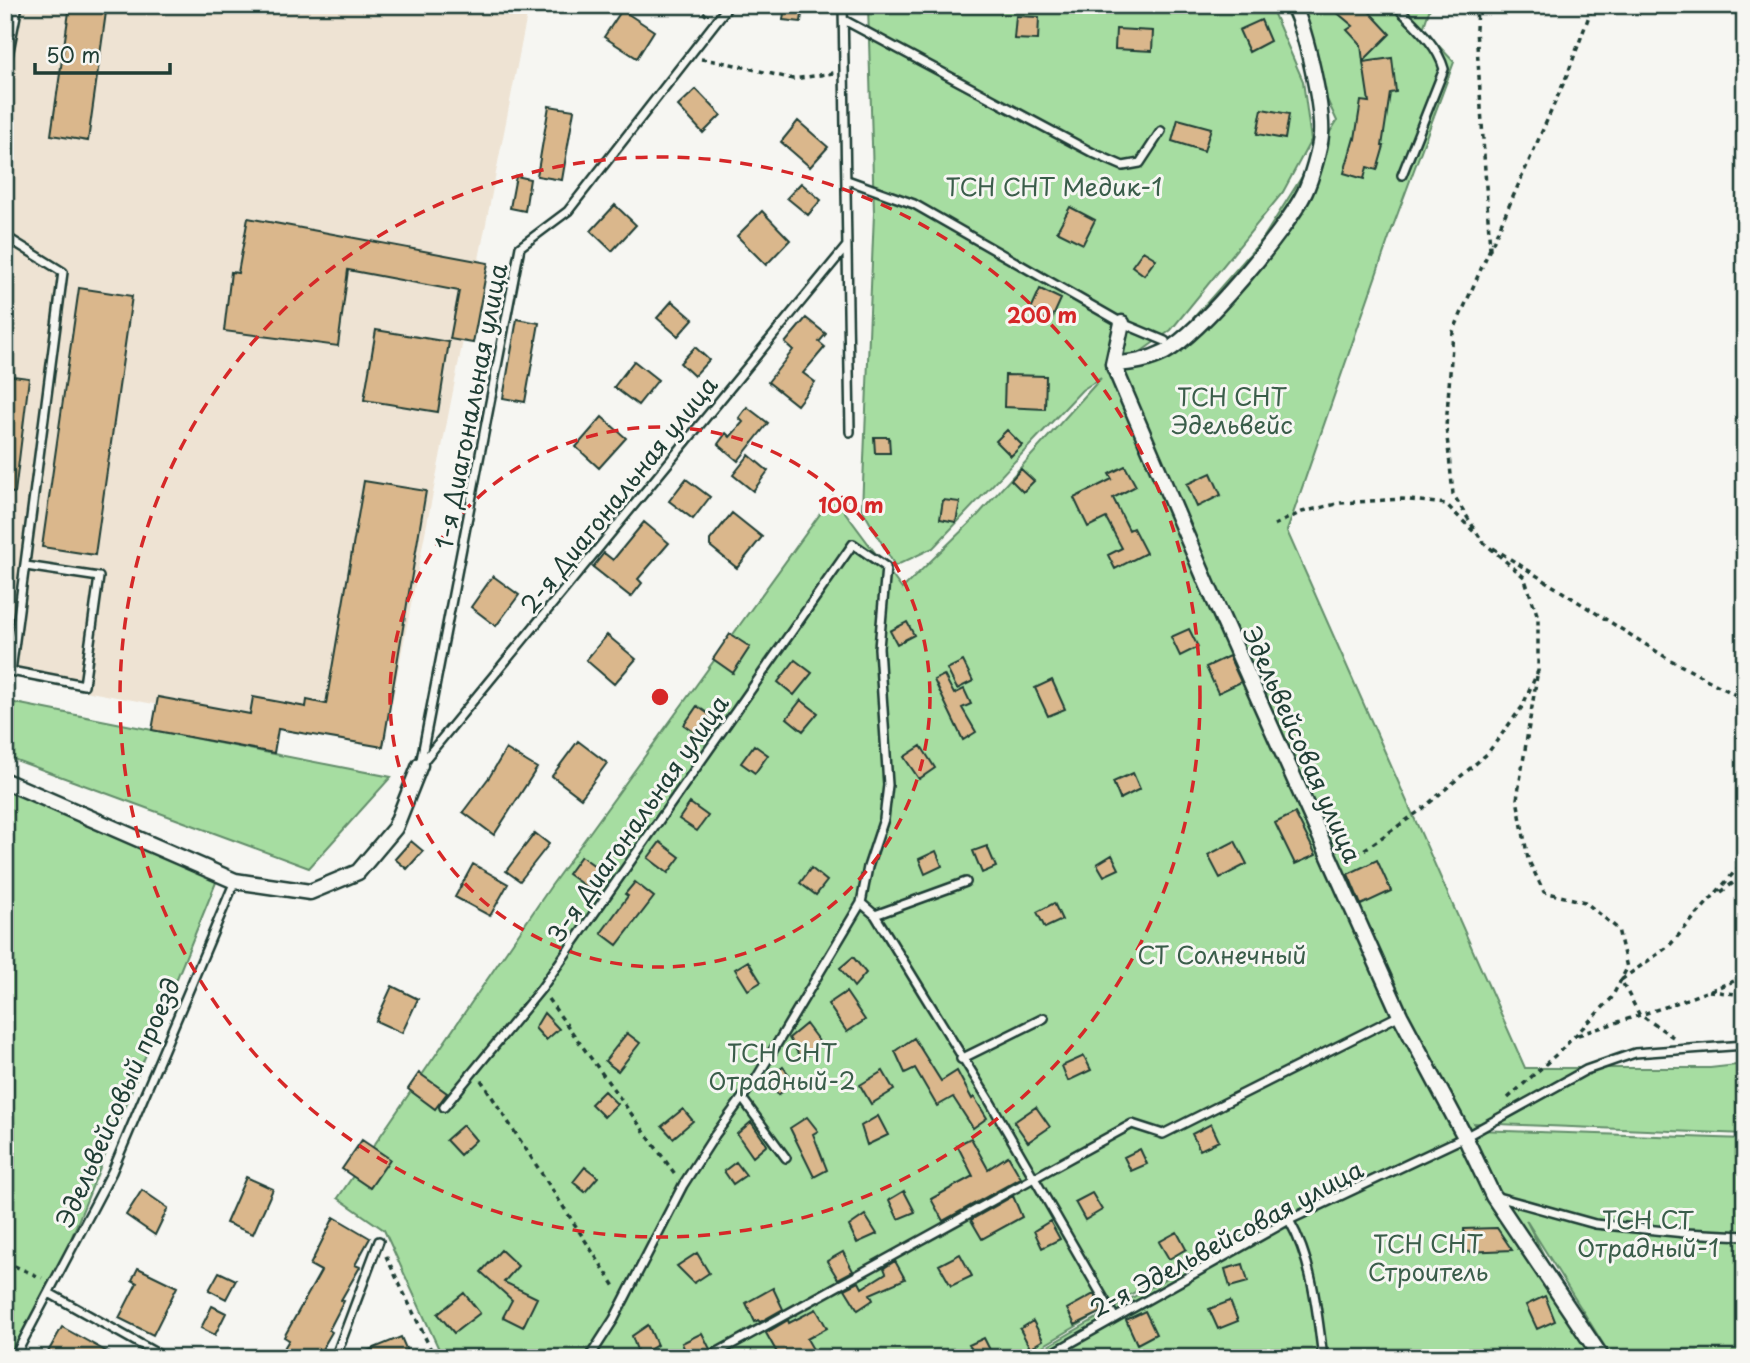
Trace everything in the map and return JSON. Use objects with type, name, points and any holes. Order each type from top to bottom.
[{"type":"street","points":[[1122,323],[1114,364],[1140,363],[1181,341],[1243,276],[1278,233],[1305,192],[1321,136],[1317,92],[1300,20],[1293,5]]},
{"type":"street","name":"Эдельвейсовая улица","points":[[1114,364],[1208,586],[1400,1015],[1493,1196],[1602,1358]]},
{"type":"street","points":[[5,781],[235,881],[310,892],[358,872],[395,828],[420,765]]},
{"type":"lane","points":[[5,71],[19,5]]},
{"type":"lane","name":"1-я Диагональная улица","points":[[420,765],[520,247],[568,211],[729,5]]},
{"type":"lane","points":[[843,5],[848,180],[846,247],[850,432]]},
{"type":"lane","points":[[1402,175],[1444,69],[1441,58],[1418,27],[1401,11],[1404,5]]},
{"type":"lane","points":[[844,20],[1093,153],[1123,166],[1140,163],[1161,131]]},
{"type":"lane","points":[[848,180],[914,204],[1122,323],[1165,341]]},
{"type":"lane","points":[[5,236],[63,272],[11,671],[84,685],[99,577],[26,566]]},
{"type":"lane","name":"2-я Диагональная улица","points":[[420,765],[846,247]]},
{"type":"lane","name":"3-я Диагональная улица","points":[[444,1107],[541,989],[853,544],[886,566],[879,648],[888,786],[884,819],[868,867],[860,903]]},
{"type":"lane","name":"Эдельвейсовый проезд","points":[[15,1356],[112,1172],[235,881]]},
{"type":"lane","points":[[875,915],[967,882]]},
{"type":"lane","points":[[589,1358],[683,1185],[756,1079],[860,903],[875,915],[961,1059],[989,1100],[1115,1318]]},
{"type":"lane","points":[[707,1358],[1132,1124],[1163,1134],[1400,1015]]},
{"type":"lane","points":[[961,1059],[1044,1018]]},
{"type":"lane","name":"2-я Эдельвейсовая улица","points":[[1044,1358],[1289,1220],[1465,1137],[1586,1070],[1635,1054],[1745,1045]]},
{"type":"lane","points":[[742,1098],[786,1158]]},
{"type":"lane","points":[[1493,1196],[1595,1224],[1745,1237]]},
{"type":"lane","points":[[1289,1220],[1298,1237],[1315,1292],[1323,1358]]},
{"type":"lane","points":[[335,1358],[379,1241]]},
{"type":"lane","points":[[49,1293],[164,1358]]},
{"type":"path","points":[[1477,5],[1476,30],[1490,251]]},
{"type":"path","points":[[1593,5],[1568,73],[1453,332],[1446,427],[1453,494],[1482,541],[1667,658],[1745,700]]},
{"type":"path","points":[[688,57],[727,62],[793,79],[845,72]]},
{"type":"path","points":[[1274,525],[1302,512],[1341,503],[1402,499],[1446,503],[1482,541],[1524,577],[1538,617],[1538,671],[1517,799],[1528,859],[1544,892],[1585,902],[1618,929],[1627,968],[1611,999],[1502,1103]]},
{"type":"path","points":[[1334,870],[1378,843],[1487,754],[1522,707],[1538,671]]},
{"type":"path","points":[[1621,980],[1668,946],[1745,860]]},
{"type":"path","points":[[1716,895],[1745,874]]},
{"type":"path","points":[[1575,1036],[1745,976]]},
{"type":"path","points":[[1621,980],[1639,1014],[1689,1048]]},
{"type":"path","points":[[541,989],[683,1185]]},
{"type":"path","points":[[1707,990],[1745,995]]},
{"type":"path","points":[[474,1070],[623,1299]]},
{"type":"path","points":[[379,1241],[435,1358]]},
{"type":"path","points":[[5,1262],[54,1283]]},
{"type":"shaded area","points":[[5,5],[529,5],[383,747],[5,676]]},
{"type":"green space","points":[[868,5],[1270,5],[1303,81],[1311,140],[1283,192],[1171,330],[1128,361],[1175,339],[1262,240],[1337,121],[1283,5],[1431,5],[1423,29],[1454,62],[1392,229],[1287,531],[1525,1068],[1710,1068],[1745,1064],[1745,1134],[1474,1123],[1478,1130],[1745,1139],[1745,1358],[1612,1358],[1526,1220],[1596,1358],[1027,1358],[1263,1223],[1205,1251],[1022,1358],[443,1358],[384,1230],[338,1198],[551,886],[833,496],[902,589],[978,515],[1101,378],[1082,390],[933,548],[895,566],[862,509],[874,213]]},
{"type":"green space","points":[[5,701],[391,777],[309,868],[5,756]]},
{"type":"green space","points":[[5,790],[219,875],[49,1293],[31,1316],[8,1358],[5,1358]]},
{"type":"building","points":[[70,5],[107,5],[88,141],[51,135]]},
{"type":"building","points":[[785,5],[803,5],[801,22],[783,20]]},
{"type":"building","points":[[1328,5],[1363,5],[1390,34],[1363,61],[1361,45],[1347,30],[1353,26]]},
{"type":"building","points":[[622,10],[654,31],[637,58],[604,37]]},
{"type":"building","points":[[1016,16],[1039,17],[1038,40],[1014,39]]},
{"type":"building","points":[[1261,20],[1270,41],[1249,52],[1239,30]]},
{"type":"building","points":[[1116,29],[1153,31],[1152,51],[1115,49]]},
{"type":"building","points":[[1392,58],[1396,92],[1390,93],[1384,146],[1377,170],[1367,167],[1364,179],[1344,173],[1355,139],[1361,101],[1369,102],[1363,62]]},
{"type":"building","points":[[696,89],[721,115],[703,133],[678,106]]},
{"type":"building","points":[[549,106],[574,110],[562,180],[537,176]]},
{"type":"building","points":[[1262,109],[1289,114],[1285,139],[1257,134]]},
{"type":"building","points":[[1178,119],[1211,128],[1204,151],[1172,141]]},
{"type":"building","points":[[798,121],[828,147],[810,167],[781,142]]},
{"type":"building","points":[[516,176],[530,179],[525,211],[510,208]]},
{"type":"building","points":[[801,183],[821,200],[808,215],[787,198]]},
{"type":"building","points":[[615,205],[636,225],[612,251],[591,231]]},
{"type":"building","points":[[1070,207],[1095,220],[1083,244],[1057,231]]},
{"type":"building","points":[[762,211],[790,240],[766,265],[737,236]]},
{"type":"building","points":[[248,218],[488,263],[473,343],[450,339],[459,291],[348,270],[338,346],[224,331],[231,272],[238,273]]},
{"type":"building","points":[[1143,251],[1156,259],[1144,275],[1132,266]]},
{"type":"building","points":[[79,288],[132,296],[95,555],[42,547]]},
{"type":"building","points":[[1040,289],[1061,299],[1052,319],[1031,309]]},
{"type":"building","points":[[672,301],[693,319],[678,336],[657,318]]},
{"type":"building","points":[[806,318],[826,334],[819,342],[825,347],[803,373],[815,382],[797,405],[768,382],[793,350],[785,343]]},
{"type":"building","points":[[517,319],[539,323],[525,402],[503,398]]},
{"type":"building","points":[[376,330],[449,342],[438,412],[364,400]]},
{"type":"building","points":[[695,347],[709,360],[694,376],[680,363]]},
{"type":"building","points":[[634,361],[658,380],[638,405],[614,387]]},
{"type":"building","points":[[5,375],[29,378],[15,493],[5,492]]},
{"type":"building","points":[[1005,375],[1046,376],[1045,409],[1004,407]]},
{"type":"building","points":[[747,407],[768,423],[738,461],[718,444],[726,433],[730,437],[743,422],[739,418]]},
{"type":"building","points":[[602,417],[626,438],[599,468],[576,447]]},
{"type":"building","points":[[1007,430],[1022,445],[1011,456],[996,441]]},
{"type":"building","points":[[874,437],[889,437],[890,453],[875,453]]},
{"type":"building","points":[[749,455],[768,471],[753,491],[733,475]]},
{"type":"building","points":[[1125,466],[1136,486],[1113,498],[1129,530],[1133,528],[1146,553],[1115,569],[1108,555],[1122,548],[1106,518],[1088,527],[1074,498],[1112,479],[1109,474]]},
{"type":"building","points":[[1021,469],[1034,481],[1023,492],[1011,480]]},
{"type":"building","points":[[1211,473],[1221,495],[1197,507],[1187,484]]},
{"type":"building","points":[[686,479],[710,497],[693,519],[669,501]]},
{"type":"building","points":[[364,481],[426,491],[383,747],[278,729],[274,753],[152,730],[158,697],[250,714],[253,697],[306,707],[307,700],[326,704]]},
{"type":"building","points":[[943,500],[960,502],[956,522],[940,519]]},
{"type":"building","points":[[732,513],[762,537],[737,568],[710,546],[710,540]]},
{"type":"building","points":[[644,522],[669,543],[638,579],[642,583],[631,597],[593,567],[604,553],[613,560]]},
{"type":"building","points":[[493,576],[519,595],[496,626],[471,607]]},
{"type":"building","points":[[907,622],[914,635],[897,644],[890,631]]},
{"type":"building","points":[[1189,629],[1198,647],[1180,656],[1171,637]]},
{"type":"building","points":[[730,634],[750,647],[733,673],[713,659]]},
{"type":"building","points":[[607,635],[636,659],[614,684],[586,660]]},
{"type":"building","points":[[1229,656],[1241,682],[1218,693],[1206,667]]},
{"type":"building","points":[[795,660],[812,673],[794,695],[778,682]]},
{"type":"building","points":[[963,661],[973,681],[957,689],[947,669]]},
{"type":"building","points":[[944,675],[954,694],[964,689],[971,704],[962,708],[976,732],[963,740],[934,680]]},
{"type":"building","points":[[1052,680],[1065,709],[1048,716],[1035,688]]},
{"type":"building","points":[[801,700],[818,713],[803,731],[787,718]]},
{"type":"building","points":[[697,706],[710,715],[697,734],[684,725]]},
{"type":"building","points":[[578,741],[607,763],[581,798],[552,776]]},
{"type":"building","points":[[754,745],[768,755],[755,773],[741,763]]},
{"type":"building","points":[[921,746],[935,768],[919,779],[904,757]]},
{"type":"building","points":[[506,749],[537,768],[494,835],[463,812]]},
{"type":"building","points":[[1133,773],[1140,789],[1120,799],[1113,782]]},
{"type":"building","points":[[690,803],[708,816],[697,831],[679,819]]},
{"type":"building","points":[[1295,813],[1316,855],[1295,864],[1275,823]]},
{"type":"building","points":[[535,833],[549,844],[520,881],[506,871]]},
{"type":"building","points":[[411,841],[423,851],[407,869],[395,859]]},
{"type":"building","points":[[1235,841],[1247,864],[1220,878],[1208,855]]},
{"type":"building","points":[[660,842],[680,857],[668,873],[648,858]]},
{"type":"building","points":[[987,846],[996,867],[982,873],[973,851]]},
{"type":"building","points":[[936,851],[942,866],[925,874],[919,859]]},
{"type":"building","points":[[1112,855],[1119,869],[1104,876],[1097,864]]},
{"type":"building","points":[[581,856],[602,871],[589,889],[568,874]]},
{"type":"building","points":[[1377,860],[1391,891],[1361,905],[1348,874]]},
{"type":"building","points":[[473,864],[508,884],[490,916],[455,897]]},
{"type":"building","points":[[811,868],[827,881],[816,895],[800,883]]},
{"type":"building","points":[[635,882],[654,897],[617,945],[601,933]]},
{"type":"building","points":[[1054,903],[1062,920],[1045,928],[1037,912]]},
{"type":"building","points":[[853,957],[866,973],[854,987],[840,968]]},
{"type":"building","points":[[748,961],[761,982],[748,990],[735,969]]},
{"type":"building","points":[[392,986],[418,999],[402,1033],[376,1021]]},
{"type":"building","points":[[846,992],[865,1020],[847,1032],[828,1004]]},
{"type":"building","points":[[544,1013],[559,1029],[546,1040],[535,1028]]},
{"type":"building","points":[[806,1024],[821,1044],[802,1060],[789,1038]]},
{"type":"building","points":[[627,1033],[640,1043],[618,1071],[605,1061]]},
{"type":"building","points":[[914,1038],[941,1081],[957,1071],[972,1099],[974,1097],[987,1118],[973,1128],[953,1097],[937,1106],[915,1068],[905,1073],[895,1051]]},
{"type":"building","points":[[1084,1056],[1091,1070],[1068,1081],[1062,1066]]},
{"type":"building","points":[[783,1067],[795,1082],[778,1095],[769,1078]]},
{"type":"building","points":[[883,1071],[894,1090],[871,1104],[860,1085]]},
{"type":"building","points":[[419,1073],[447,1093],[435,1109],[408,1089]]},
{"type":"building","points":[[604,1091],[617,1104],[604,1117],[591,1104]]},
{"type":"building","points":[[1036,1107],[1050,1127],[1028,1142],[1014,1122]]},
{"type":"building","points":[[683,1109],[693,1121],[673,1138],[662,1126]]},
{"type":"building","points":[[878,1116],[888,1135],[867,1145],[861,1126]]},
{"type":"building","points":[[807,1117],[818,1131],[813,1134],[827,1170],[814,1177],[790,1128]]},
{"type":"building","points":[[751,1122],[767,1145],[753,1157],[737,1134]]},
{"type":"building","points":[[1211,1124],[1219,1141],[1200,1150],[1192,1134]]},
{"type":"building","points":[[463,1125],[476,1140],[460,1155],[446,1140]]},
{"type":"building","points":[[971,1138],[988,1169],[1008,1156],[1021,1178],[943,1221],[931,1199],[973,1176],[957,1145]]},
{"type":"building","points":[[362,1140],[390,1159],[370,1188],[342,1169]]},
{"type":"building","points":[[1140,1149],[1147,1164],[1131,1171],[1124,1157]]},
{"type":"building","points":[[736,1162],[746,1175],[733,1184],[724,1171]]},
{"type":"building","points":[[585,1167],[598,1177],[585,1192],[573,1182]]},
{"type":"building","points":[[246,1177],[273,1189],[253,1234],[226,1223]]},
{"type":"building","points":[[142,1190],[168,1208],[155,1235],[126,1215]]},
{"type":"building","points":[[904,1191],[915,1212],[898,1219],[889,1200]]},
{"type":"building","points":[[1092,1193],[1102,1210],[1085,1220],[1075,1202]]},
{"type":"building","points":[[1013,1196],[1022,1217],[982,1239],[971,1220]]},
{"type":"building","points":[[865,1215],[877,1234],[857,1243],[849,1226]]},
{"type":"building","points":[[334,1217],[370,1238],[355,1265],[360,1267],[341,1300],[344,1301],[329,1330],[332,1332],[317,1358],[278,1358],[289,1340],[284,1337],[321,1271],[310,1265]]},
{"type":"building","points":[[1050,1221],[1060,1239],[1042,1248],[1034,1231]]},
{"type":"building","points":[[1497,1228],[1512,1250],[1464,1252],[1464,1229]]},
{"type":"building","points":[[1177,1232],[1186,1249],[1169,1259],[1159,1242]]},
{"type":"building","points":[[501,1250],[518,1266],[504,1282],[537,1298],[523,1327],[503,1317],[512,1300],[481,1272]]},
{"type":"building","points":[[843,1252],[853,1271],[838,1279],[827,1261]]},
{"type":"building","points":[[697,1253],[709,1273],[694,1283],[677,1266]]},
{"type":"building","points":[[960,1254],[972,1276],[951,1286],[939,1265]]},
{"type":"building","points":[[895,1261],[905,1279],[870,1294],[873,1300],[858,1310],[845,1289],[859,1282],[862,1288],[886,1273],[884,1268]]},
{"type":"building","points":[[1243,1264],[1248,1282],[1230,1287],[1225,1269]]},
{"type":"building","points":[[138,1268],[177,1287],[153,1335],[119,1318],[137,1283],[132,1280]]},
{"type":"building","points":[[219,1272],[236,1280],[226,1299],[209,1290]]},
{"type":"building","points":[[773,1288],[783,1309],[760,1322],[755,1322],[746,1303]]},
{"type":"building","points":[[464,1293],[480,1313],[454,1333],[438,1314]]},
{"type":"building","points":[[1094,1294],[1102,1312],[1075,1325],[1067,1309]]},
{"type":"building","points":[[1545,1296],[1555,1321],[1537,1329],[1526,1305]]},
{"type":"building","points":[[1230,1301],[1238,1321],[1218,1329],[1209,1309]]},
{"type":"building","points":[[212,1306],[226,1313],[215,1335],[201,1328]]},
{"type":"building","points":[[816,1309],[827,1328],[807,1339],[818,1358],[780,1358],[766,1333],[788,1320],[789,1323]]},
{"type":"building","points":[[1145,1311],[1156,1334],[1137,1344],[1126,1320]]},
{"type":"building","points":[[1033,1321],[1043,1340],[1030,1348],[1020,1329]]},
{"type":"building","points":[[648,1325],[657,1345],[639,1356],[632,1336]]},
{"type":"building","points":[[62,1327],[118,1358],[58,1358],[48,1352]]},
{"type":"building","points":[[702,1333],[710,1349],[695,1358],[688,1358],[682,1343]]},
{"type":"building","points":[[401,1337],[410,1358],[352,1357]]},
{"type":"building","points":[[984,1338],[994,1358],[955,1358],[971,1348],[969,1345]]},
{"type":"park label","name":"ТСН СНТ Медик-1","points":[[1054,186]]},
{"type":"park label","name":"ТСН СНТ Эдельвейс","points":[[1232,410]]},
{"type":"park label","name":"СТ Солнечный","points":[[1222,954]]},
{"type":"park label","name":"ТСН СНТ Отрадный-2","points":[[782,1066]]},
{"type":"park label","name":"ТСН СТ Отрадный-1","points":[[1648,1233]]},
{"type":"park label","name":"ТСН СНТ Строитель","points":[[1428,1257]]}]
